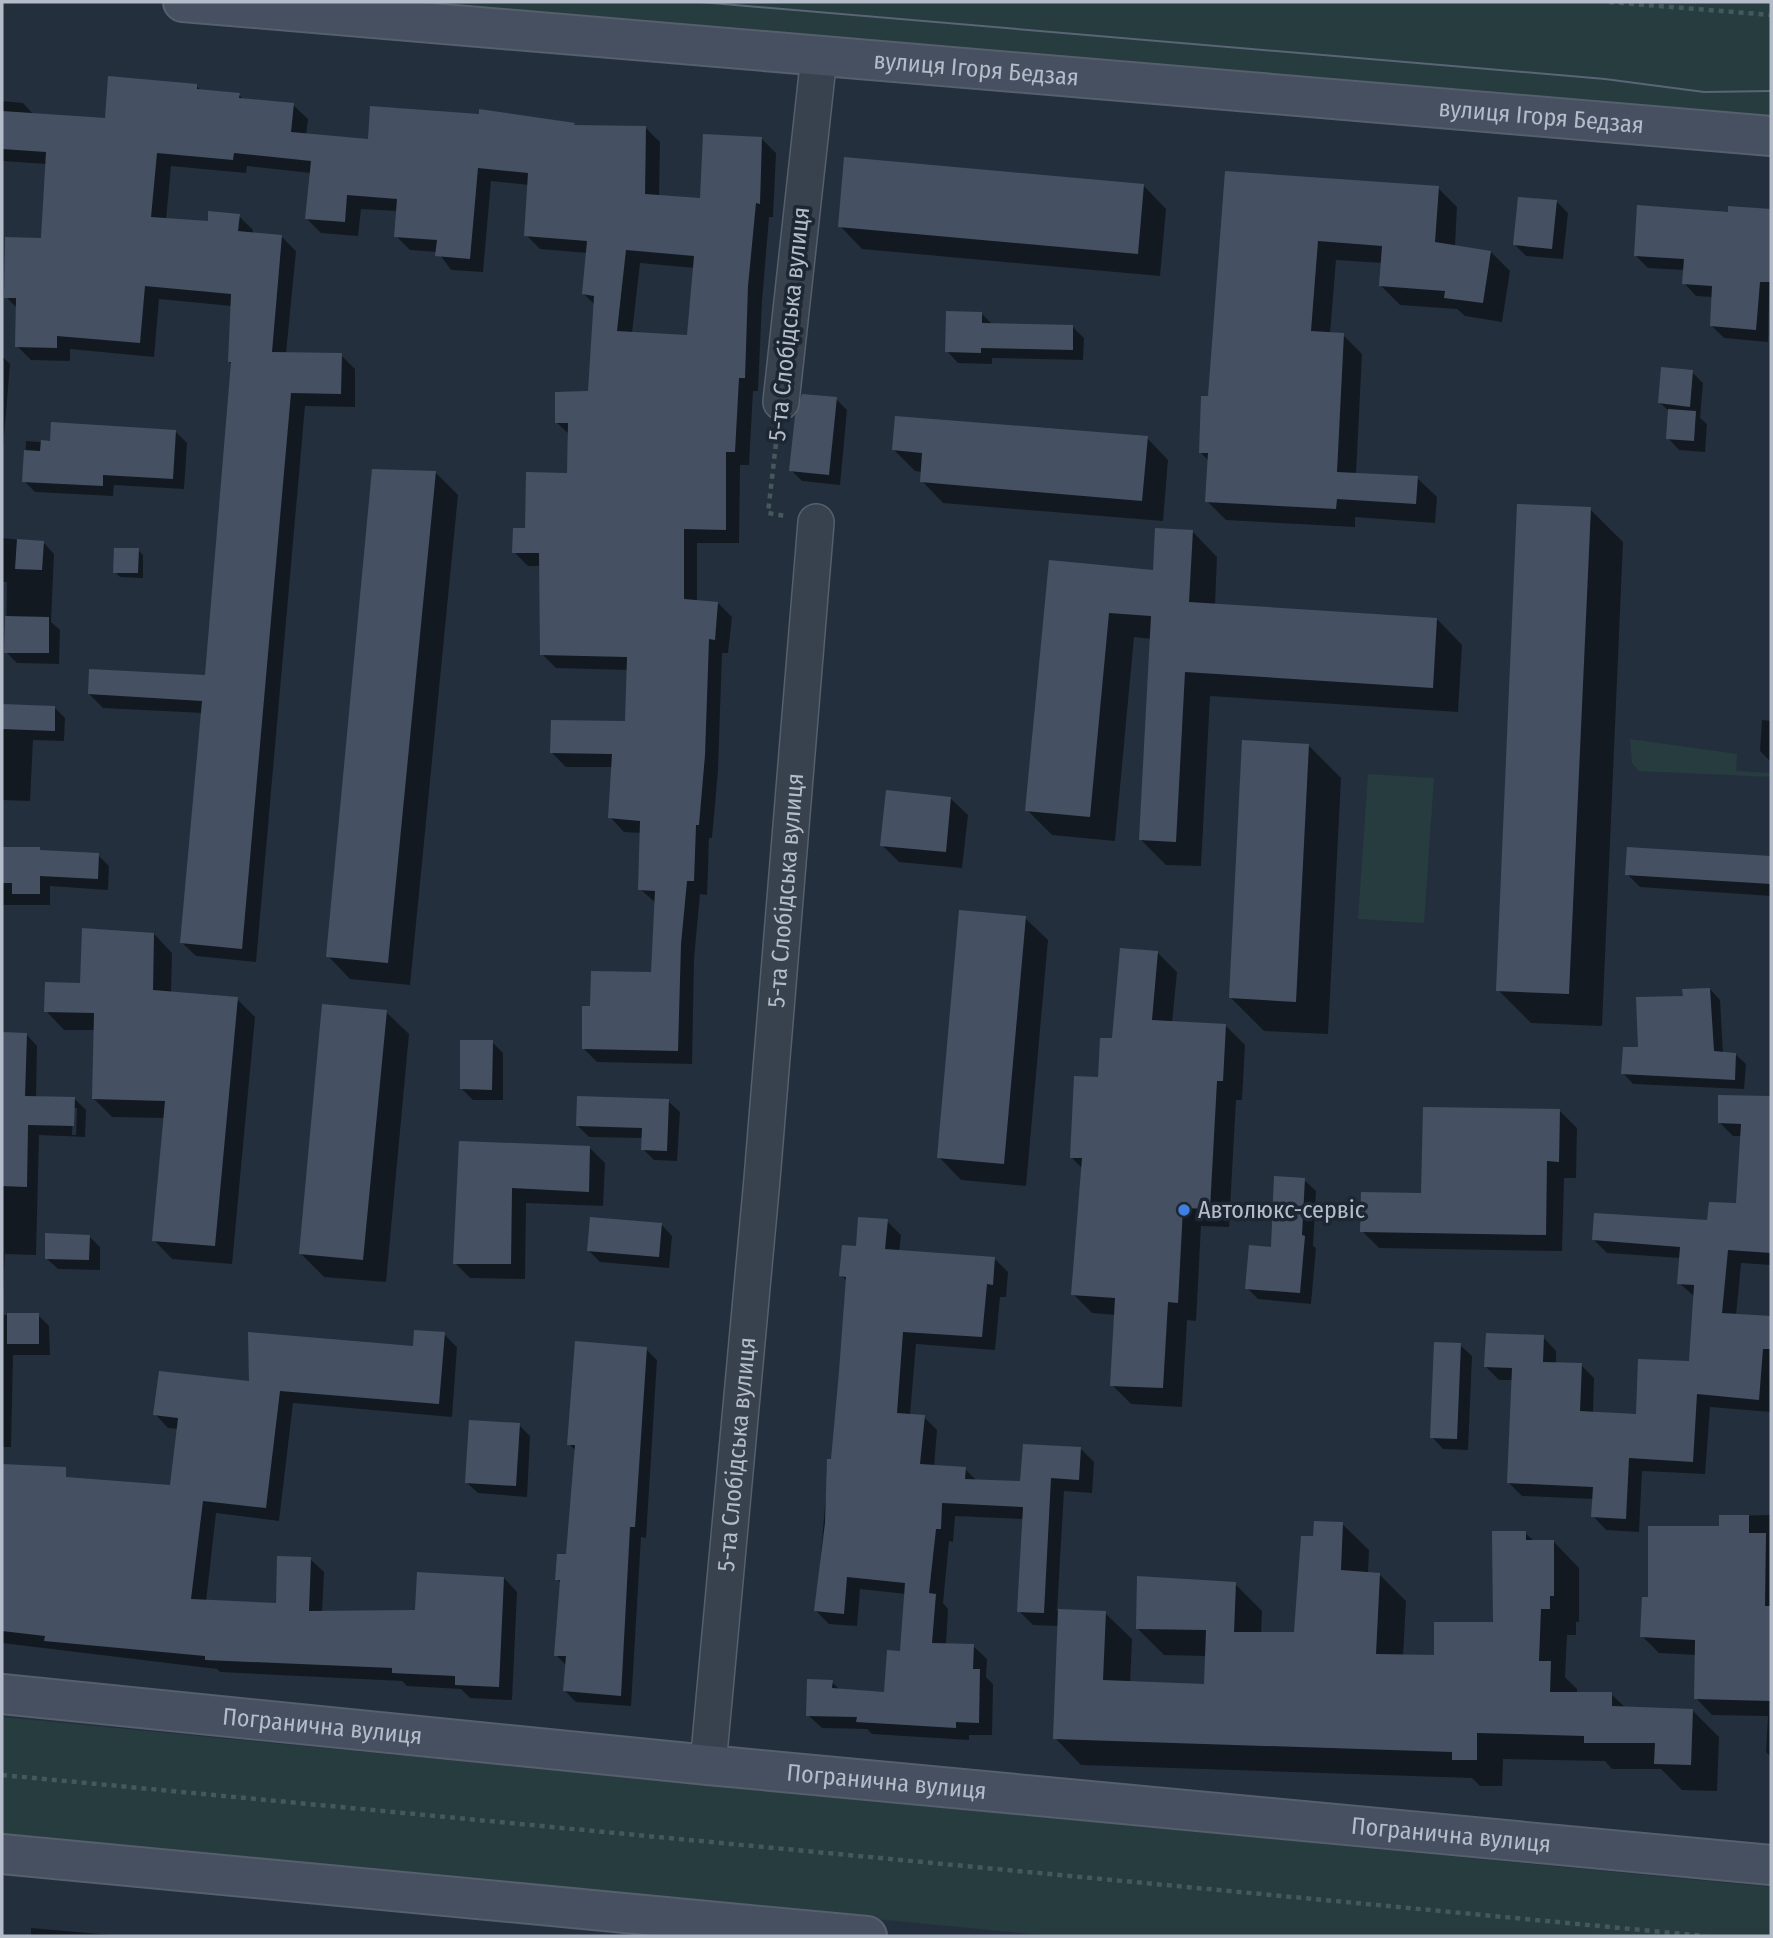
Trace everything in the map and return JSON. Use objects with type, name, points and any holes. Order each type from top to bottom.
[{"type":"main road","name":"вулиця Ігоря Бедзая","points":[[183,2],[1771,136]]},
{"type":"main road","name":"Погранична вулиця","points":[[2,1694],[708,1765],[1771,1865]]},
{"type":"main road","points":[[2,1854],[694,1928],[867,1936]]},
{"type":"street","name":"5-та Слобідська вулиця","points":[[781,402],[818,56]]},
{"type":"street","name":"5-та Слобідська вулиця","points":[[708,1765],[762,1180],[816,522]]},
{"type":"path","points":[[1609,2],[1771,15]]},
{"type":"path","name":"5-та Слобідська вулиця","points":[[781,402],[768,513],[816,522]]},
{"type":"path","points":[[2,1774],[1705,1936]]},
{"type":"green space","points":[[382,2],[1771,2],[1771,123]]},
{"type":"green space","points":[[1630,739],[1737,754],[1736,771],[1771,773],[1771,777],[1639,771],[1632,763]]},
{"type":"green space","points":[[1368,774],[1434,778],[1424,923],[1358,919]]},
{"type":"green space","points":[[2,1717],[1771,1887],[1771,1936],[1051,1936],[2,1834]]},
{"type":"building","points":[[108,76],[197,84],[197,89],[240,93],[239,98],[294,103],[291,132],[368,139],[370,106],[479,114],[479,109],[575,123],[574,125],[646,126],[645,194],[700,198],[703,134],[762,137],[760,204],[756,203],[748,286],[745,378],[739,378],[735,452],[726,452],[726,530],[684,529],[684,599],[718,602],[715,640],[709,639],[705,755],[699,825],[696,825],[694,881],[687,881],[681,944],[678,1051],[582,1049],[582,1006],[590,1006],[591,971],[651,972],[655,891],[638,890],[640,821],[608,818],[612,754],[550,753],[551,720],[625,721],[627,657],[540,655],[539,553],[512,553],[513,528],[525,528],[526,472],[567,473],[568,423],[555,423],[555,392],[588,391],[594,296],[582,294],[587,241],[524,236],[528,173],[478,168],[470,259],[435,256],[437,240],[394,237],[397,199],[347,195],[345,222],[305,219],[311,161],[234,153],[233,160],[157,153],[151,217],[208,221],[208,211],[240,214],[238,231],[282,235],[272,352],[342,353],[341,394],[291,393],[242,949],[180,943],[202,701],[88,694],[89,669],[205,675],[231,362],[228,362],[231,294],[145,286],[140,343],[57,336],[57,348],[15,347],[16,298],[4,298],[5,237],[41,238],[46,152],[2,149],[2,111],[105,118]],"holes":[[[626,250],[694,256],[687,335],[617,331]]]},
{"type":"building","points":[[844,157],[1144,184],[1138,254],[838,227]]},
{"type":"building","points":[[1225,171],[1439,186],[1435,242],[1491,251],[1483,303],[1444,298],[1445,291],[1379,286],[1382,246],[1318,241],[1311,331],[1344,333],[1337,472],[1418,476],[1416,504],[1337,499],[1336,509],[1205,502],[1208,453],[1199,453],[1201,396],[1208,396]]},
{"type":"building","points":[[1518,197],[1557,200],[1552,249],[1513,245]]},
{"type":"building","points":[[1637,205],[1728,212],[1728,206],[1771,209],[1771,282],[1760,282],[1756,330],[1710,326],[1712,286],[1682,284],[1684,259],[1634,256]]},
{"type":"building","points":[[946,311],[982,312],[982,323],[1073,325],[1073,350],[981,348],[981,353],[945,352]]},
{"type":"building","points":[[1661,367],[1693,370],[1690,407],[1658,403]]},
{"type":"building","points":[[802,394],[837,397],[829,475],[789,471],[795,416]]},
{"type":"building","points":[[1668,409],[1696,411],[1694,441],[1666,439]]},
{"type":"building","points":[[895,416],[1148,436],[1142,501],[920,482],[922,453],[892,450]]},
{"type":"building","points":[[51,422],[176,430],[173,479],[103,475],[103,486],[22,482],[24,450],[40,451],[41,440],[50,441]]},
{"type":"building","points":[[372,469],[436,471],[388,963],[326,957]]},
{"type":"building","points":[[1517,504],[1591,507],[1569,994],[1496,991]]},
{"type":"building","points":[[1155,528],[1193,530],[1189,602],[1437,618],[1433,688],[1185,672],[1176,842],[1139,840],[1151,616],[1109,613],[1090,817],[1025,811],[1049,560],[1153,570]]},
{"type":"building","points":[[17,539],[44,541],[42,570],[15,569]]},
{"type":"building","points":[[114,548],[139,548],[138,573],[113,573]]},
{"type":"building","points":[[5,616],[49,617],[49,653],[4,653]]},
{"type":"building","points":[[2,704],[55,706],[55,731],[2,729]]},
{"type":"building","points":[[1242,740],[1309,744],[1296,1002],[1229,998]]},
{"type":"building","points":[[886,790],[951,797],[946,852],[880,846]]},
{"type":"building","points":[[2,847],[40,847],[40,850],[99,853],[98,879],[40,876],[40,894],[12,894],[12,883],[2,883]]},
{"type":"building","points":[[1627,847],[1771,856],[1771,884],[1625,875]]},
{"type":"building","points":[[959,910],[1026,916],[1004,1164],[937,1158]]},
{"type":"building","points":[[82,928],[154,933],[153,990],[238,997],[215,1246],[152,1241],[165,1101],[92,1099],[94,1013],[44,1012],[45,982],[80,983]]},
{"type":"building","points":[[1120,948],[1158,951],[1152,1020],[1226,1024],[1223,1081],[1217,1081],[1210,1209],[1183,1208],[1178,1303],[1168,1302],[1163,1388],[1110,1386],[1115,1298],[1071,1295],[1082,1158],[1070,1158],[1074,1076],[1098,1077],[1100,1038],[1112,1038]]},
{"type":"building","points":[[1710,988],[1714,1051],[1736,1053],[1735,1080],[1621,1074],[1623,1047],[1638,1047],[1636,997],[1683,996],[1682,989]]},
{"type":"building","points":[[322,1004],[387,1010],[363,1260],[299,1254]]},
{"type":"building","points":[[2,1032],[27,1033],[25,1096],[75,1097],[74,1126],[28,1125],[27,1187],[2,1186]]},
{"type":"building","points":[[460,1040],[493,1040],[492,1090],[460,1089]]},
{"type":"building","points":[[1718,1095],[1771,1096],[1771,1253],[1728,1250],[1722,1313],[1771,1316],[1771,1349],[1763,1349],[1759,1400],[1697,1394],[1693,1462],[1629,1458],[1626,1519],[1591,1517],[1593,1487],[1507,1483],[1512,1368],[1484,1367],[1486,1333],[1544,1335],[1543,1362],[1582,1363],[1580,1411],[1636,1414],[1638,1359],[1689,1361],[1694,1285],[1677,1284],[1680,1247],[1592,1240],[1594,1213],[1707,1220],[1709,1202],[1736,1203],[1741,1124],[1718,1123]]},
{"type":"building","points":[[577,1096],[669,1099],[667,1151],[641,1150],[642,1128],[576,1126]]},
{"type":"building","points":[[1423,1107],[1560,1109],[1559,1162],[1547,1161],[1546,1235],[1360,1232],[1361,1192],[1421,1193]]},
{"type":"building","points":[[459,1141],[590,1146],[589,1192],[512,1188],[511,1264],[453,1264]]},
{"type":"building","points":[[1274,1176],[1305,1178],[1302,1235],[1305,1236],[1300,1293],[1245,1289],[1249,1245],[1271,1247]]},
{"type":"building","points":[[590,1217],[662,1223],[659,1257],[587,1251]]},
{"type":"building","points":[[858,1217],[888,1219],[885,1249],[995,1257],[993,1285],[987,1284],[982,1337],[903,1332],[897,1413],[925,1415],[920,1464],[966,1467],[965,1479],[1020,1481],[1023,1444],[1081,1447],[1079,1480],[1051,1478],[1044,1613],[1017,1612],[1023,1507],[942,1503],[941,1529],[936,1529],[929,1593],[936,1594],[932,1643],[974,1644],[973,1669],[980,1669],[979,1723],[956,1722],[956,1728],[856,1722],[857,1717],[806,1716],[807,1679],[833,1680],[832,1688],[884,1692],[887,1650],[900,1651],[905,1583],[847,1577],[844,1614],[814,1611],[825,1523],[827,1459],[831,1459],[839,1372],[846,1277],[839,1276],[842,1245],[856,1246]]},
{"type":"building","points":[[45,1233],[90,1235],[89,1260],[45,1259]]},
{"type":"building","points":[[7,1313],[39,1313],[39,1344],[7,1344]]},
{"type":"building","points":[[414,1330],[445,1332],[439,1404],[280,1391],[266,1508],[203,1501],[191,1599],[276,1603],[277,1556],[311,1557],[309,1611],[415,1610],[417,1572],[504,1577],[499,1687],[455,1685],[455,1676],[392,1673],[392,1668],[205,1660],[205,1656],[44,1641],[45,1636],[2,1631],[2,1464],[66,1467],[66,1477],[170,1485],[178,1418],[153,1415],[159,1371],[249,1381],[248,1332],[413,1346]]},
{"type":"building","points":[[575,1341],[647,1347],[635,1527],[630,1527],[621,1696],[563,1691],[566,1656],[554,1656],[560,1580],[555,1580],[557,1554],[566,1554],[575,1445],[567,1445]]},
{"type":"building","points":[[1434,1342],[1461,1343],[1457,1439],[1430,1438]]},
{"type":"building","points":[[469,1420],[520,1423],[516,1486],[465,1483]]},
{"type":"building","points":[[1719,1515],[1749,1515],[1749,1533],[1766,1533],[1765,1606],[1771,1606],[1771,1701],[1694,1699],[1695,1640],[1640,1637],[1642,1597],[1648,1597],[1648,1526],[1719,1526]]},
{"type":"building","points":[[1314,1521],[1343,1522],[1341,1570],[1380,1573],[1376,1654],[1434,1655],[1434,1622],[1493,1622],[1492,1531],[1526,1531],[1526,1540],[1554,1540],[1554,1596],[1550,1596],[1550,1609],[1541,1609],[1539,1661],[1551,1661],[1550,1692],[1612,1692],[1612,1706],[1693,1709],[1691,1765],[1654,1764],[1655,1743],[1584,1743],[1584,1736],[1477,1733],[1477,1760],[1452,1760],[1452,1752],[1053,1739],[1058,1609],[1106,1611],[1103,1680],[1204,1684],[1206,1630],[1136,1629],[1137,1576],[1236,1582],[1234,1632],[1294,1632],[1301,1536],[1313,1536]]},
{"type":"tram line","points":[[700,2],[1605,79],[1704,92],[1771,91]]},
{"type":"place","name":"Автолюкс-сервіс","points":[[1184,1210]]}]
